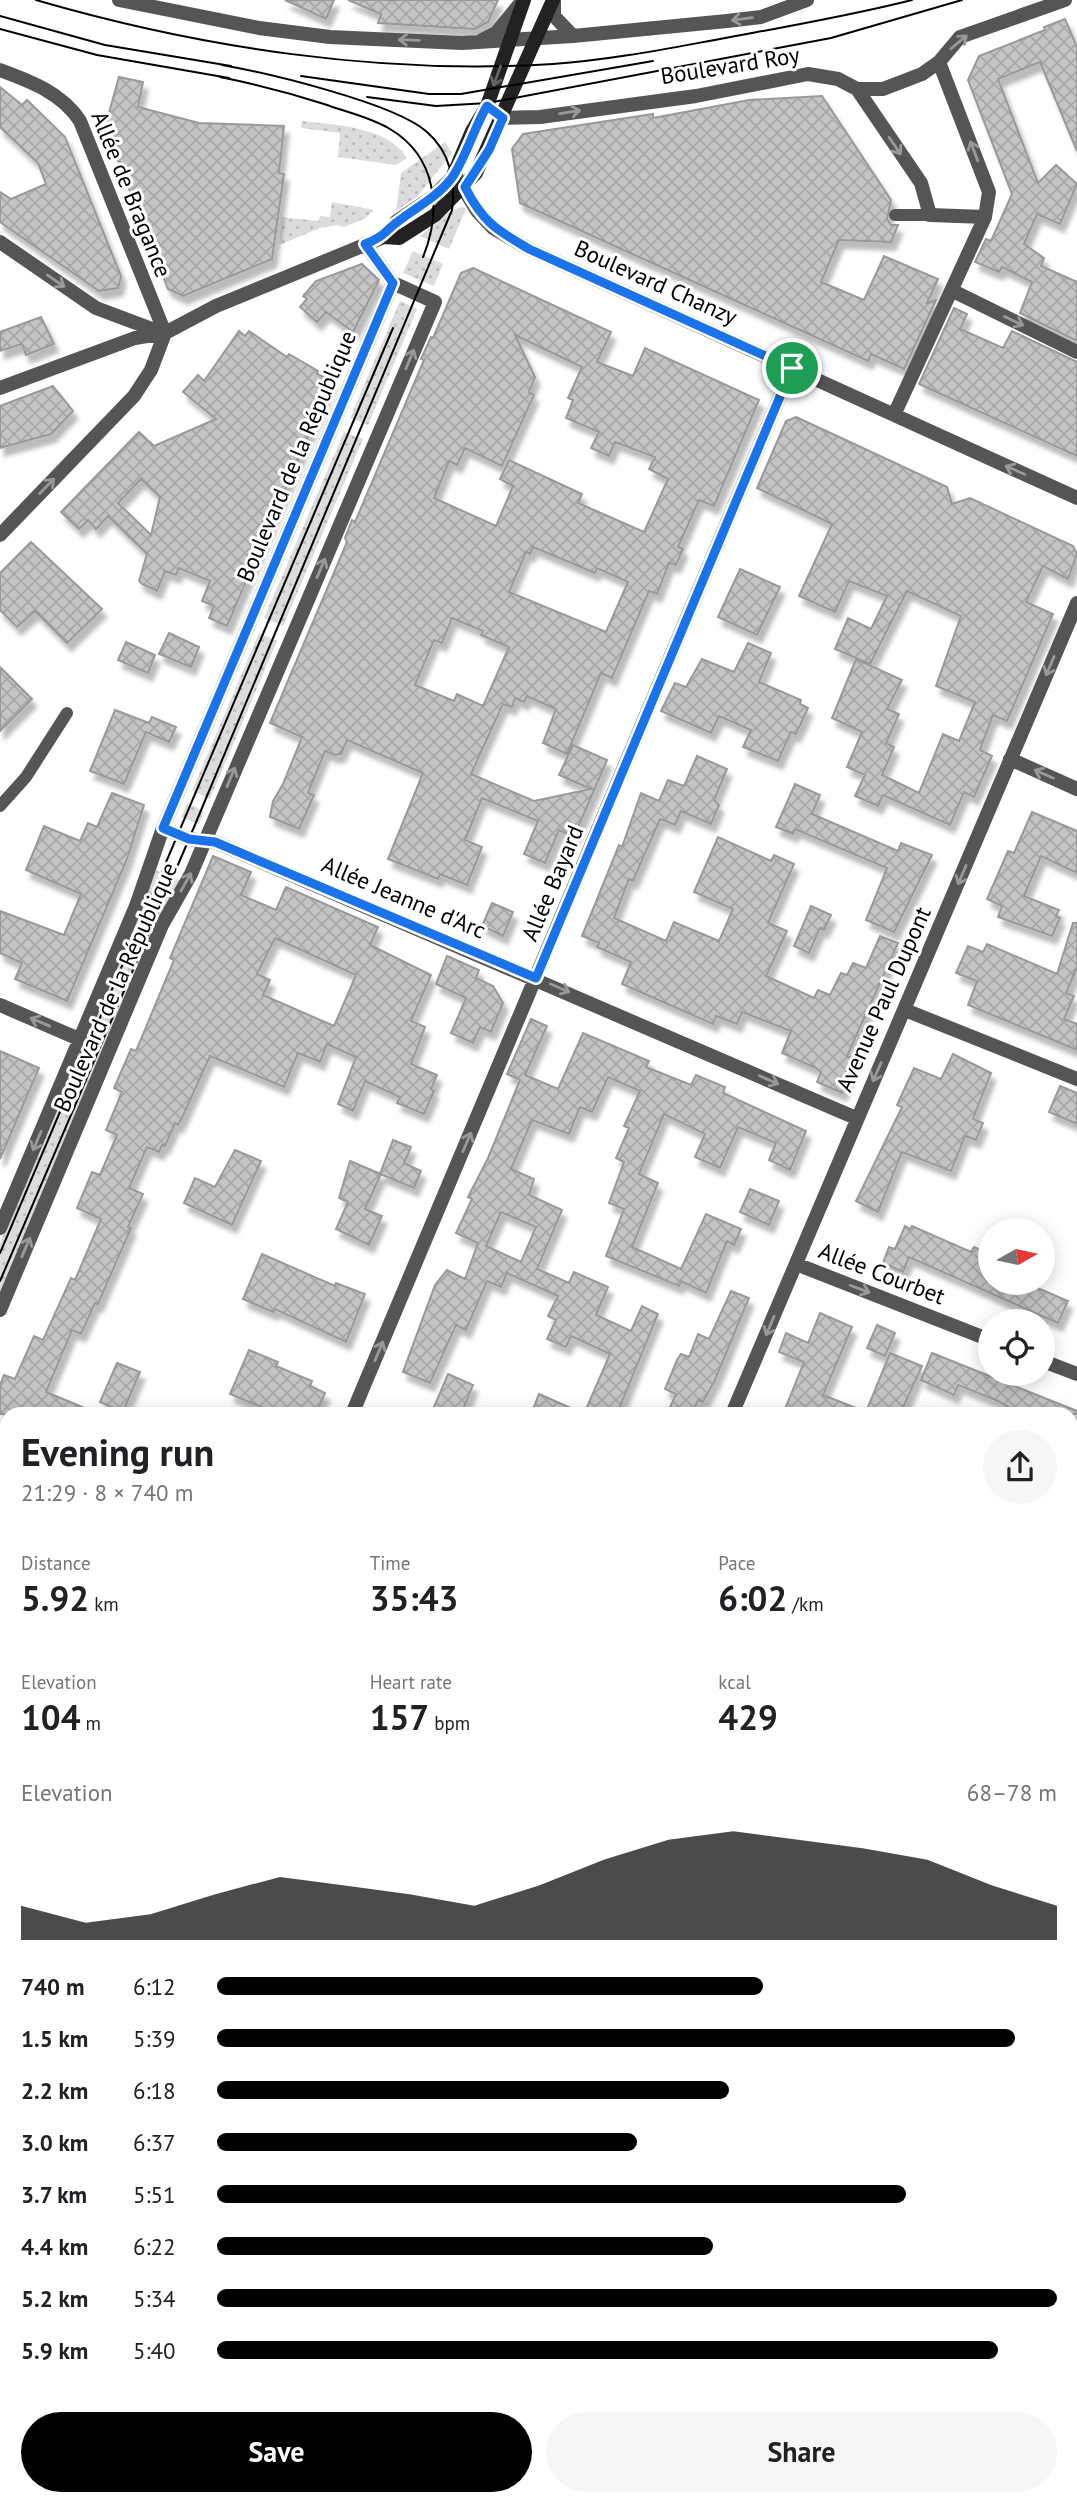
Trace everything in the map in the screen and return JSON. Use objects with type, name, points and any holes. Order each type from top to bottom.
[{"type":"street","points":[[119,0],[259,28],[330,37],[477,42],[509,42],[761,17],[807,0]]},
{"type":"street","points":[[477,42],[496,33],[509,21],[523,0]]},
{"type":"street","points":[[384,237],[397,221],[434,196],[454,173],[472,131],[487,106],[523,0]]},
{"type":"street","points":[[553,0],[554,16],[573,36]]},
{"type":"street","points":[[0,388],[135,338],[165,333],[216,306],[365,244],[384,237],[399,238],[435,215],[465,187],[489,150],[553,0]]},
{"type":"street","name":"Boulevard Roy","points":[[503,118],[540,117],[696,96],[808,74],[838,79],[857,89],[883,89],[922,74],[939,62],[960,37],[1065,0]]},
{"type":"street","points":[[894,415],[985,217],[989,192],[939,62]]},
{"type":"street","name":"Allée de Bragance","points":[[0,69],[69,104],[80,121],[165,333]]},
{"type":"street","points":[[857,89],[921,183],[930,215],[985,217]]},
{"type":"street","points":[[487,106],[503,118]]},
{"type":"street","name":"Boulevard Chanzy","points":[[454,173],[465,187],[477,211],[493,228],[529,249],[1077,498]]},
{"type":"street","points":[[0,242],[96,308],[165,333]]},
{"type":"street","name":"Boulevard de la République","points":[[0,1310],[162,925],[191,874],[435,302],[393,283],[365,244]]},
{"type":"street","name":"Boulevard de la République","points":[[0,1228],[136,906],[163,828],[393,283]]},
{"type":"street","points":[[953,291],[1077,352]]},
{"type":"street","points":[[0,536],[134,396],[151,370],[165,333]]},
{"type":"street","name":"Allée Bayard","points":[[355,1407],[792,368]]},
{"type":"street","name":"Avenue Paul Dupont","points":[[735,1407],[1077,603]]},
{"type":"street","points":[[1010,760],[1077,789]]},
{"type":"street","name":"Allée Jeanne d'Arc","points":[[163,828],[189,839],[204,840],[536,978],[856,1118]]},
{"type":"street","points":[[0,1005],[79,1039]]},
{"type":"street","points":[[905,1010],[1077,1079]]},
{"type":"street","name":"Allée Courbet","points":[[796,1264],[978,1335]]},
{"type":"street","points":[[1055,1366],[1077,1374]]},
{"type":"lane","points":[[895,215],[930,215]]},
{"type":"lane","points":[[0,806],[26,778],[67,713]]},
{"type":"green space","points":[[302,121],[374,133],[398,147],[407,158],[396,165],[338,157],[340,133],[301,128]]},
{"type":"green space","points":[[445,142],[452,153],[417,197],[396,211],[401,173]]},
{"type":"green space","points":[[332,202],[374,210],[364,219],[344,227],[336,225],[320,228],[279,245],[282,217],[319,221],[320,216],[330,217]]},
{"type":"green space","points":[[463,207],[466,209],[449,249],[420,236],[452,210]]},
{"type":"green space","points":[[413,251],[443,264],[434,286],[403,273]]},
{"type":"green space","points":[[400,301],[417,309],[368,425],[350,418]]},
{"type":"green space","points":[[344,432],[363,439],[283,626],[264,618]]},
{"type":"green space","points":[[259,633],[277,641],[210,799],[192,791]]},
{"type":"green space","points":[[187,803],[204,811],[199,824],[181,817]]},
{"type":"green space","points":[[153,869],[181,881],[0,1295],[0,1243],[143,905]]},
{"type":"building","points":[[285,0],[334,0],[326,19]]},
{"type":"building","points":[[348,0],[498,0],[488,22],[475,29],[378,23],[381,14]]},
{"type":"building","points":[[1065,19],[1077,47],[1077,151],[1040,62],[998,79],[1038,183],[1056,165],[1077,184],[1060,224],[1037,214],[1024,244],[1044,258],[1041,266],[1077,282],[1077,341],[1020,313],[1032,282],[1002,267],[999,272],[975,262],[986,239],[991,241],[1012,194],[968,80],[979,56],[1045,30],[1044,27]]},
{"type":"building","points":[[119,77],[143,82],[138,107],[199,123],[284,126],[279,173],[284,174],[272,259],[183,296],[168,289],[105,127]]},
{"type":"building","points":[[0,87],[22,105],[27,100],[65,137],[121,276],[118,288],[99,291],[0,222],[0,192],[11,199],[46,184],[38,163],[0,127]]},
{"type":"building","points":[[822,96],[891,200],[887,219],[891,225],[898,225],[891,242],[839,240],[821,282],[864,300],[884,256],[938,279],[927,303],[936,300],[904,369],[871,354],[868,361],[520,203],[512,149],[523,134],[653,114],[653,118],[749,100]]},
{"type":"building","points":[[362,264],[379,280],[353,332],[326,312],[317,322],[300,307],[307,299],[303,296],[316,281]]},
{"type":"building","points":[[473,268],[611,332],[597,362],[633,376],[645,348],[759,400],[714,506],[699,500],[678,547],[683,549],[676,565],[669,563],[657,594],[649,591],[612,678],[601,673],[567,754],[543,743],[556,709],[527,696],[524,702],[515,698],[512,707],[503,704],[471,774],[534,801],[591,789],[559,775],[573,745],[607,760],[574,837],[559,830],[545,863],[524,854],[538,821],[482,798],[465,840],[482,847],[467,885],[440,874],[438,879],[388,859],[423,773],[347,740],[341,754],[334,755],[325,751],[308,793],[314,795],[299,829],[270,817],[273,801],[302,737],[270,723],[347,542],[345,538],[352,520],[355,522],[424,360],[421,359],[461,273]],"holes":[[[515,335],[582,367],[568,398],[573,400],[566,418],[599,432],[591,448],[609,456],[615,442],[655,457],[649,469],[668,479],[644,532],[578,503],[582,494],[509,460],[500,479],[513,486],[496,526],[434,498],[449,461],[457,465],[465,448],[502,466],[534,395],[529,392],[535,377]],[[533,547],[595,573],[597,568],[628,582],[606,632],[509,592],[526,552],[530,554]],[[452,618],[483,631],[481,635],[509,647],[483,706],[457,694],[454,701],[415,685],[434,640],[442,643]]]},
{"type":"building","points":[[954,308],[967,314],[960,329],[1003,348],[1012,331],[1077,362],[1077,456],[919,384]]},
{"type":"building","points":[[41,317],[54,344],[26,355],[22,344],[0,351],[0,332]]},
{"type":"building","points":[[239,331],[245,336],[249,331],[287,357],[289,354],[318,371],[317,374],[332,380],[227,626],[209,618],[214,606],[202,601],[210,581],[179,568],[176,575],[165,571],[157,591],[139,581],[147,554],[108,516],[96,529],[88,520],[79,529],[61,512],[139,432],[154,446],[216,419],[183,392],[198,375],[204,381]],"holes":[[[141,479],[160,497],[151,535],[118,503]]]},
{"type":"building","points":[[53,386],[73,411],[51,434],[0,448],[0,406]]},
{"type":"building","points":[[796,417],[947,487],[952,504],[970,498],[1073,546],[1077,554],[1068,579],[1043,566],[1026,602],[1053,614],[1007,721],[993,715],[980,750],[992,756],[974,797],[964,792],[950,825],[883,795],[878,806],[855,796],[865,775],[847,767],[862,732],[832,718],[856,659],[902,680],[887,709],[899,714],[886,743],[894,747],[882,775],[919,793],[943,734],[959,741],[975,702],[936,686],[961,616],[907,591],[870,664],[835,649],[848,618],[871,629],[887,596],[849,581],[835,612],[799,596],[832,524],[757,488],[786,421]]},
{"type":"building","points":[[31,542],[102,609],[67,643],[35,611],[17,627],[0,610],[0,573]]},
{"type":"building","points":[[740,569],[780,587],[757,635],[718,617]]},
{"type":"building","points":[[169,633],[199,647],[191,667],[159,654]]},
{"type":"building","points":[[126,642],[155,655],[148,673],[118,660]]},
{"type":"building","points":[[748,643],[771,653],[759,682],[801,700],[800,704],[808,708],[796,734],[791,732],[778,761],[743,747],[751,730],[719,716],[711,733],[661,711],[675,683],[686,687],[702,659],[734,672]]},
{"type":"building","points":[[0,667],[32,699],[0,731]]},
{"type":"building","points":[[115,710],[149,723],[152,717],[176,727],[169,742],[146,732],[124,784],[90,771]]},
{"type":"building","points":[[697,756],[727,769],[714,800],[719,805],[711,824],[681,811],[675,825],[660,819],[633,881],[629,879],[614,918],[666,941],[674,922],[719,941],[733,909],[694,892],[718,837],[771,861],[774,855],[794,864],[768,923],[787,931],[766,976],[814,998],[818,990],[830,995],[841,973],[847,975],[853,963],[866,968],[880,936],[898,943],[847,1056],[855,1059],[842,1093],[817,1082],[821,1072],[816,1068],[782,1053],[791,1031],[742,1012],[737,1024],[716,1016],[713,1024],[622,984],[631,962],[597,947],[599,943],[582,936],[619,845],[622,847],[641,793],[659,801],[668,780],[684,786]]},
{"type":"building","points":[[795,784],[820,795],[812,814],[898,851],[901,843],[932,855],[894,932],[866,920],[887,868],[795,829],[793,834],[776,827]]},
{"type":"building","points":[[112,793],[144,805],[127,859],[67,1001],[15,979],[22,963],[0,953],[0,911],[64,935],[81,894],[26,870],[44,826],[80,841],[88,823],[97,827]]},
{"type":"building","points":[[1032,812],[1077,831],[1077,873],[1041,856],[1024,896],[1059,910],[1056,916],[1060,918],[1052,936],[998,917],[1002,906],[987,899],[1008,851],[1014,853]]},
{"type":"building","points":[[213,856],[251,872],[241,895],[276,910],[286,887],[378,927],[370,945],[431,975],[411,1021],[425,1027],[411,1064],[437,1075],[431,1089],[434,1091],[424,1114],[397,1103],[400,1097],[365,1081],[353,1111],[338,1104],[356,1057],[327,1044],[320,1062],[298,1053],[284,1087],[210,1056],[182,1118],[178,1125],[175,1123],[165,1146],[162,1145],[159,1152],[147,1147],[129,1188],[143,1194],[128,1227],[131,1228],[98,1304],[95,1303],[81,1334],[72,1330],[46,1392],[82,1407],[0,1407],[0,1385],[4,1375],[15,1379],[34,1336],[43,1340],[71,1278],[75,1280],[101,1219],[77,1208],[92,1172],[100,1175],[117,1135],[106,1130],[122,1092],[114,1088],[131,1049],[136,1051],[174,960],[170,958]],"holes":[[[275,938],[356,975],[334,1026],[263,995],[270,980],[257,974]]]},
{"type":"building","points":[[492,903],[513,912],[503,936],[482,926]]},
{"type":"building","points":[[811,906],[831,915],[824,930],[820,928],[809,953],[794,946]]},
{"type":"building","points":[[1073,923],[1077,923],[1077,967],[1066,993],[1074,996],[1064,1019],[1077,1024],[1077,1050],[968,1005],[977,981],[956,973],[968,946],[983,952],[987,944],[1057,974]]},
{"type":"building","points":[[447,956],[479,970],[476,978],[493,986],[503,1003],[491,1032],[480,1027],[473,1043],[451,1033],[466,998],[436,984]]},
{"type":"building","points":[[531,1019],[547,1026],[525,1075],[558,1089],[583,1033],[649,1061],[646,1067],[691,1085],[696,1075],[725,1087],[723,1093],[806,1131],[790,1170],[769,1160],[776,1143],[738,1127],[720,1168],[695,1157],[705,1134],[664,1114],[639,1174],[658,1183],[632,1247],[681,1269],[706,1214],[741,1229],[734,1245],[727,1241],[706,1293],[681,1281],[679,1286],[606,1256],[624,1209],[609,1203],[624,1162],[616,1158],[629,1128],[624,1126],[640,1091],[608,1077],[592,1112],[580,1107],[569,1134],[532,1120],[511,1169],[534,1179],[529,1195],[562,1210],[537,1269],[569,1283],[574,1272],[608,1287],[596,1315],[631,1331],[642,1306],[658,1314],[620,1407],[587,1407],[610,1354],[571,1336],[566,1347],[547,1339],[556,1320],[548,1316],[558,1296],[507,1273],[501,1287],[487,1281],[466,1330],[456,1325],[430,1383],[403,1372],[435,1285],[447,1270],[465,1279],[478,1243],[456,1233],[472,1199],[468,1197],[488,1158],[520,1080],[507,1074]],"holes":[[[501,1212],[536,1227],[521,1262],[486,1246]]]},
{"type":"building","points":[[0,1051],[39,1068],[0,1159]]},
{"type":"building","points":[[953,1054],[991,1073],[973,1119],[983,1123],[976,1140],[965,1136],[951,1171],[902,1152],[878,1212],[856,1201],[902,1107],[897,1105],[914,1068],[941,1079]]},
{"type":"building","points":[[1060,1086],[1077,1093],[1077,1124],[1049,1112]]},
{"type":"building","points":[[393,1140],[411,1147],[404,1163],[421,1171],[414,1188],[380,1174]]},
{"type":"building","points":[[235,1150],[261,1161],[232,1225],[184,1203],[195,1178],[215,1187]]},
{"type":"building","points":[[350,1161],[381,1174],[365,1209],[382,1216],[369,1245],[336,1229],[348,1202],[339,1198]]},
{"type":"building","points":[[750,1189],[779,1201],[769,1225],[740,1212]]},
{"type":"building","points":[[905,1226],[910,1229],[912,1226],[971,1252],[974,1247],[978,1249],[978,1288],[909,1257],[903,1272],[883,1263],[889,1247],[895,1249]]},
{"type":"building","points":[[262,1254],[335,1286],[336,1283],[365,1294],[346,1342],[275,1309],[273,1312],[243,1299]]},
{"type":"building","points":[[731,1291],[749,1298],[703,1402],[698,1400],[695,1407],[670,1407],[676,1394],[665,1389],[677,1360],[681,1354],[689,1357],[698,1334],[709,1339]]},
{"type":"building","points":[[995,1295],[1054,1295],[1068,1301],[1058,1323],[1055,1322],[1055,1309],[1026,1309]]},
{"type":"building","points":[[820,1313],[852,1327],[823,1395],[853,1407],[786,1407],[804,1362],[779,1352],[786,1333],[808,1343]]},
{"type":"building","points":[[877,1325],[895,1333],[885,1356],[867,1348]]},
{"type":"building","points":[[249,1350],[278,1362],[276,1366],[312,1381],[310,1386],[325,1393],[319,1407],[261,1407],[230,1394]]},
{"type":"building","points":[[890,1353],[922,1366],[903,1407],[868,1407]]},
{"type":"building","points":[[932,1353],[978,1371],[978,1386],[1014,1386],[1067,1407],[1008,1407],[958,1385],[954,1395],[921,1380]]},
{"type":"building","points":[[117,1363],[140,1372],[125,1407],[112,1407],[100,1402]]},
{"type":"building","points":[[448,1374],[473,1385],[464,1407],[434,1407]]},
{"type":"building","points":[[539,1394],[568,1407],[534,1407]]},
{"type":"tram line","points":[[36,0],[162,32],[292,54],[357,61],[488,66],[553,64],[637,54],[816,21],[912,0]]},
{"type":"tram line","points":[[367,97],[436,106],[488,103],[831,38],[962,0]]},
{"type":"tram line","points":[[0,16],[105,45],[231,66]]},
{"type":"tram line","points":[[0,29],[97,55],[229,78]]},
{"type":"tram line","points":[[301,76],[429,94],[461,94],[653,61]]},
{"type":"tram line","points":[[0,1281],[189,839],[452,210],[452,178],[446,158],[435,140],[411,121],[360,100],[222,65]]},
{"type":"tram line","points":[[220,77],[285,92],[358,115],[390,129],[406,141],[418,154],[431,186],[432,222],[423,257]]},
{"type":"tram line","points":[[0,1253],[393,328]]},
{"type":"route","points":[[487,106],[503,118],[489,150],[465,187],[477,211],[493,228],[529,249],[792,368],[536,978],[215,842],[189,839],[163,828],[393,283],[365,244],[384,237],[397,221],[434,196],[452,178],[472,131],[487,106]]}]
